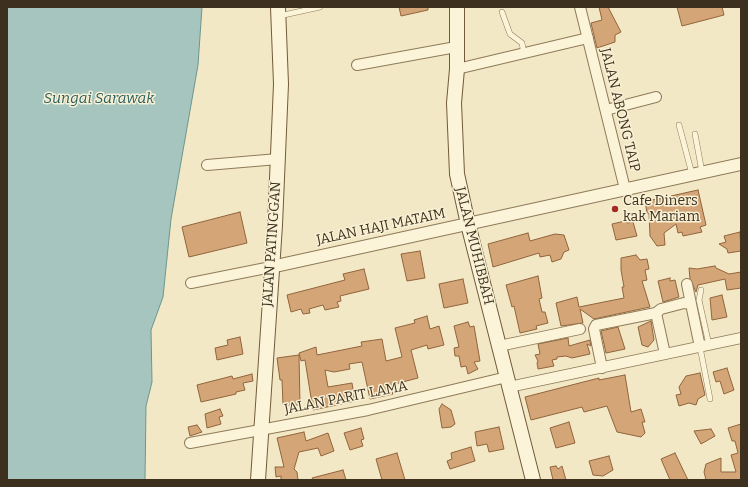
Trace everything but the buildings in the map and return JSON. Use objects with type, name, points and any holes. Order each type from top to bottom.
[{"type":"main road","name":"JALAN MUHIBBAH","points":[[456,7],[457,69],[454,103],[456,159],[468,224],[533,480]]},
{"type":"main road","name":"JALAN PATINGGAN","points":[[258,480],[278,159],[281,84],[278,11]]},
{"type":"street","name":"JALAN ABONG TAIP","points":[[580,7],[625,189]]},
{"type":"street","name":"JALAN ABONG TAIP","points":[[457,69],[588,38]]},
{"type":"street","points":[[357,65],[456,47]]},
{"type":"street","points":[[606,110],[656,97]]},
{"type":"street","points":[[207,165],[278,159]]},
{"type":"street","name":"JALAN HAJI MATAIM","points":[[191,284],[697,173],[741,166]]},
{"type":"street","points":[[687,284],[691,304],[705,346]]},
{"type":"street","points":[[602,368],[594,329],[596,325],[656,313],[662,309],[684,304],[691,304]]},
{"type":"street","points":[[656,313],[665,354]]},
{"type":"street","points":[[499,346],[580,329]]},
{"type":"street","name":"JALAN PARIT LAMA","points":[[190,443],[508,382],[602,368],[741,338]]},
{"type":"lane","points":[[278,11],[320,7]]},
{"type":"lane","points":[[502,12],[510,34],[522,43],[524,54]]},
{"type":"lane","points":[[679,124],[697,173]]},
{"type":"lane","points":[[695,134],[697,173]]},
{"type":"lane","points":[[701,290],[699,300],[710,399]]},
{"type":"water","name":"Sungai Sarawak","points":[[7,7],[202,7],[198,65],[171,219],[163,297],[151,330],[152,382],[146,406],[145,480],[7,480]]},
{"type":"place","name":"Cafe Diners kak Mariam","points":[[615,209]]}]
